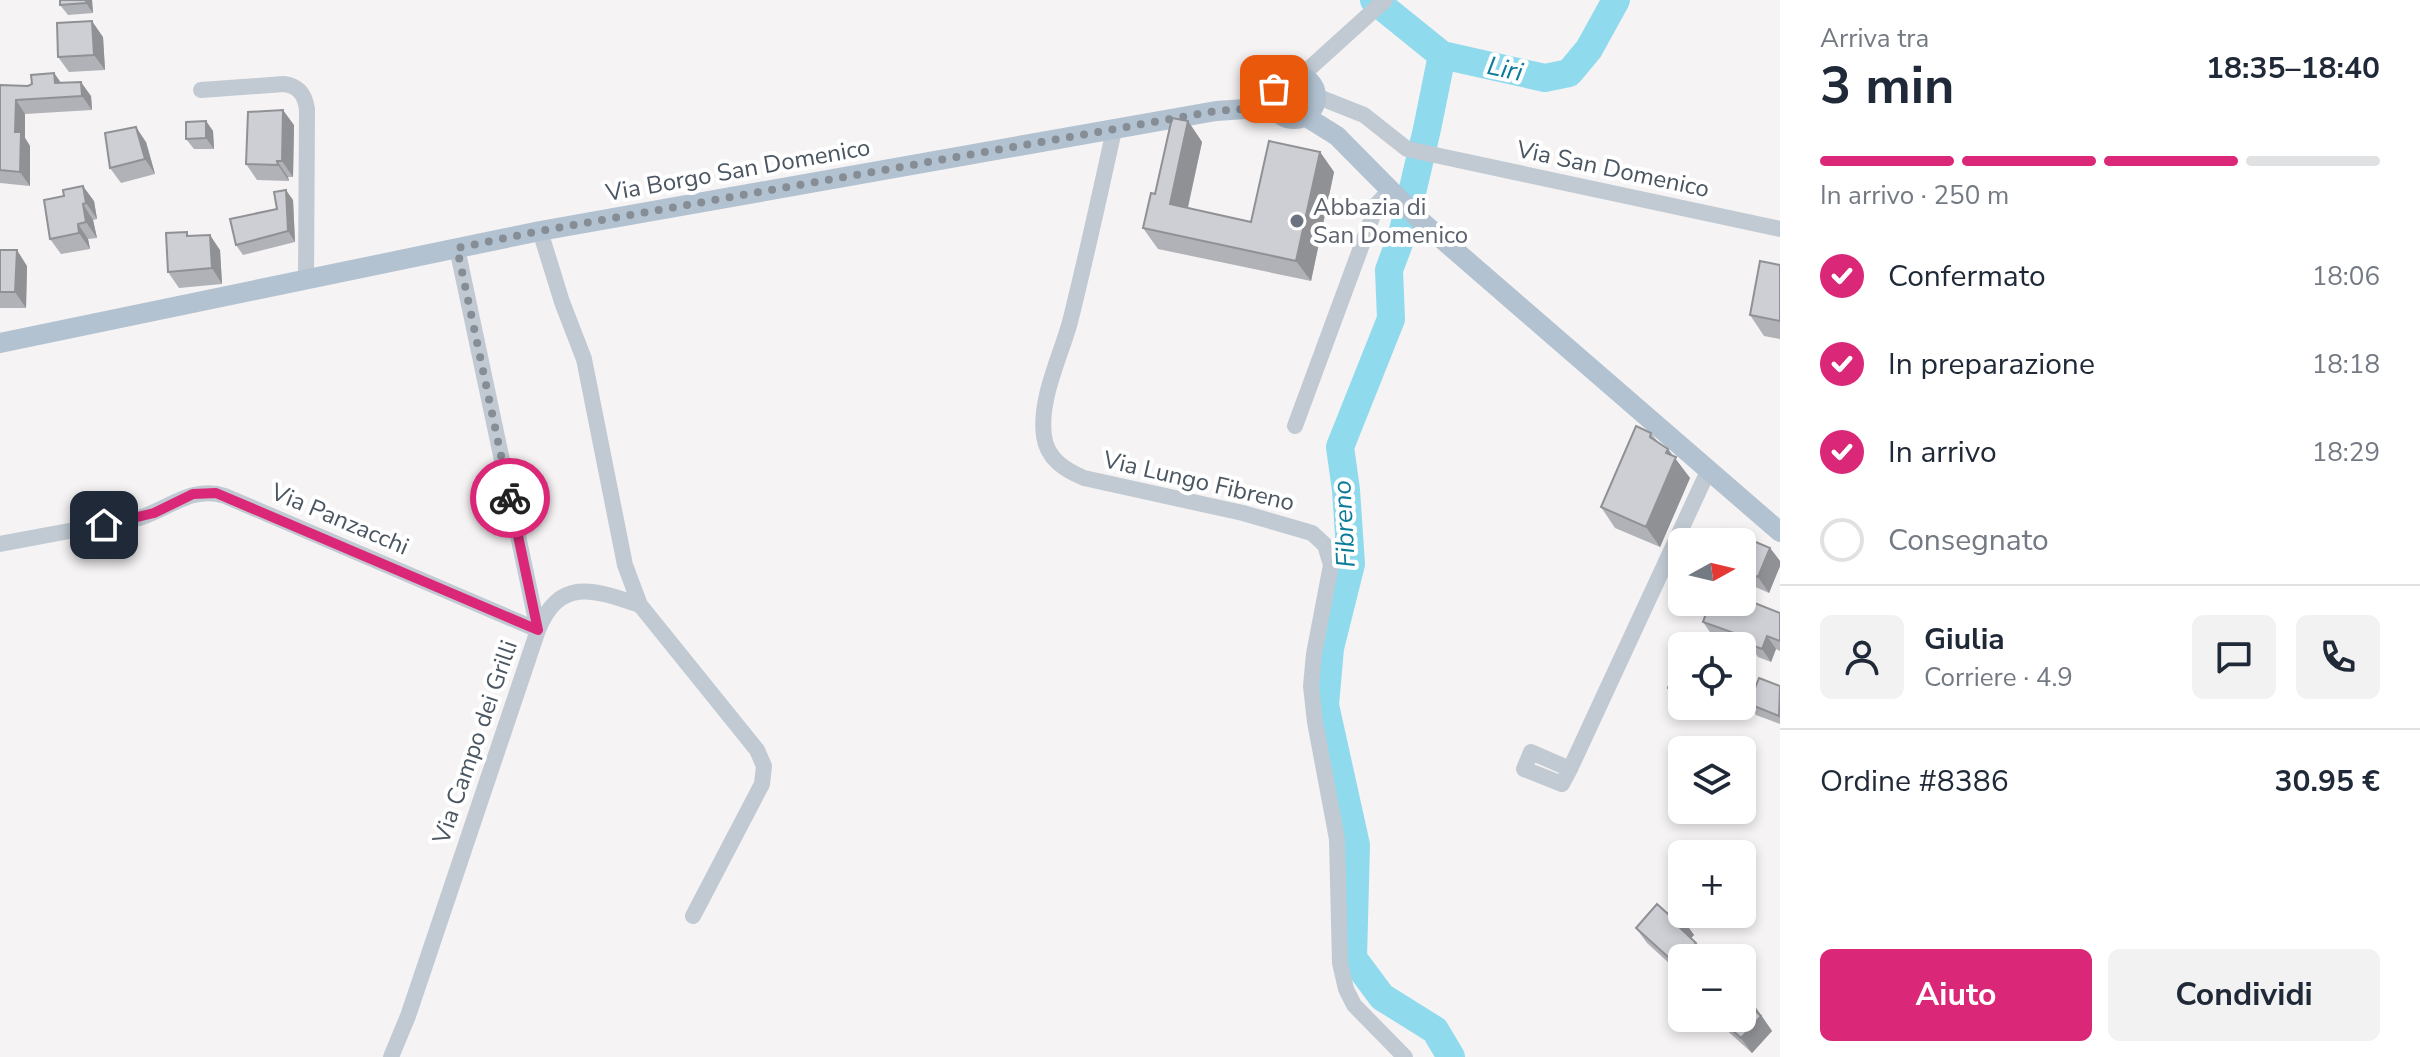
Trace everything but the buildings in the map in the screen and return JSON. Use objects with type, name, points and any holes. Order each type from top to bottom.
[{"type":"main road","points":[[1288,76],[1301,76],[1311,84],[1316,96],[1313,107],[1299,118],[1280,114],[1273,103],[1274,89],[1288,76]]},
{"type":"main road","name":"Via Borgo San Domenico","points":[[0,343],[540,231],[1216,111],[1260,108],[1273,103]]},
{"type":"main road","points":[[1305,116],[1337,136],[1421,221],[1780,532]]},
{"type":"street","points":[[1301,76],[1385,0]]},
{"type":"street","points":[[201,90],[284,84],[295,87],[304,96],[307,109],[306,279]]},
{"type":"street","name":"Via San Domenico","points":[[1316,96],[1364,115],[1407,149],[1780,229]]},
{"type":"street","name":"Via Lungo Fibreno","points":[[1114,130],[1071,316],[1043,418],[1046,444],[1056,461],[1084,478],[1243,513],[1312,533],[1325,545],[1331,565],[1311,686],[1338,845],[1340,963],[1346,989],[1354,1005],[1405,1057]]},
{"type":"street","points":[[1295,426],[1377,204],[1396,195]]},
{"type":"street","points":[[540,231],[584,359],[625,565],[640,605],[757,750],[764,766],[762,784],[693,916]]},
{"type":"street","name":"Via Campo dei Grilli","points":[[391,1057],[413,1001],[538,630],[457,248]]},
{"type":"street","points":[[1570,769],[1709,469]]},
{"type":"street","name":"Via Panzacchi","points":[[0,544],[139,518],[189,495],[210,492],[538,630]]},
{"type":"street","points":[[538,630],[553,603],[579,591],[600,592],[640,605]]},
{"type":"waterway","name":"Liri","points":[[1374,0],[1442,55],[1545,78],[1569,73],[1589,49],[1616,0]]},
{"type":"waterway","name":"Fibreno","points":[[1442,55],[1402,235],[1389,270],[1391,319],[1340,447],[1351,564],[1330,648],[1325,705],[1356,845],[1353,958],[1382,997],[1435,1030],[1451,1057]]},
{"type":"way so far","points":[[510,498],[457,248],[1216,111],[1260,108],[1273,103],[1274,89]]},
{"type":"place","name":"Abbazia di San Domenico","points":[[1297,221]]},
{"type":"route","points":[[104,525],[154,513],[189,495],[216,493],[538,630],[510,498]]}]
